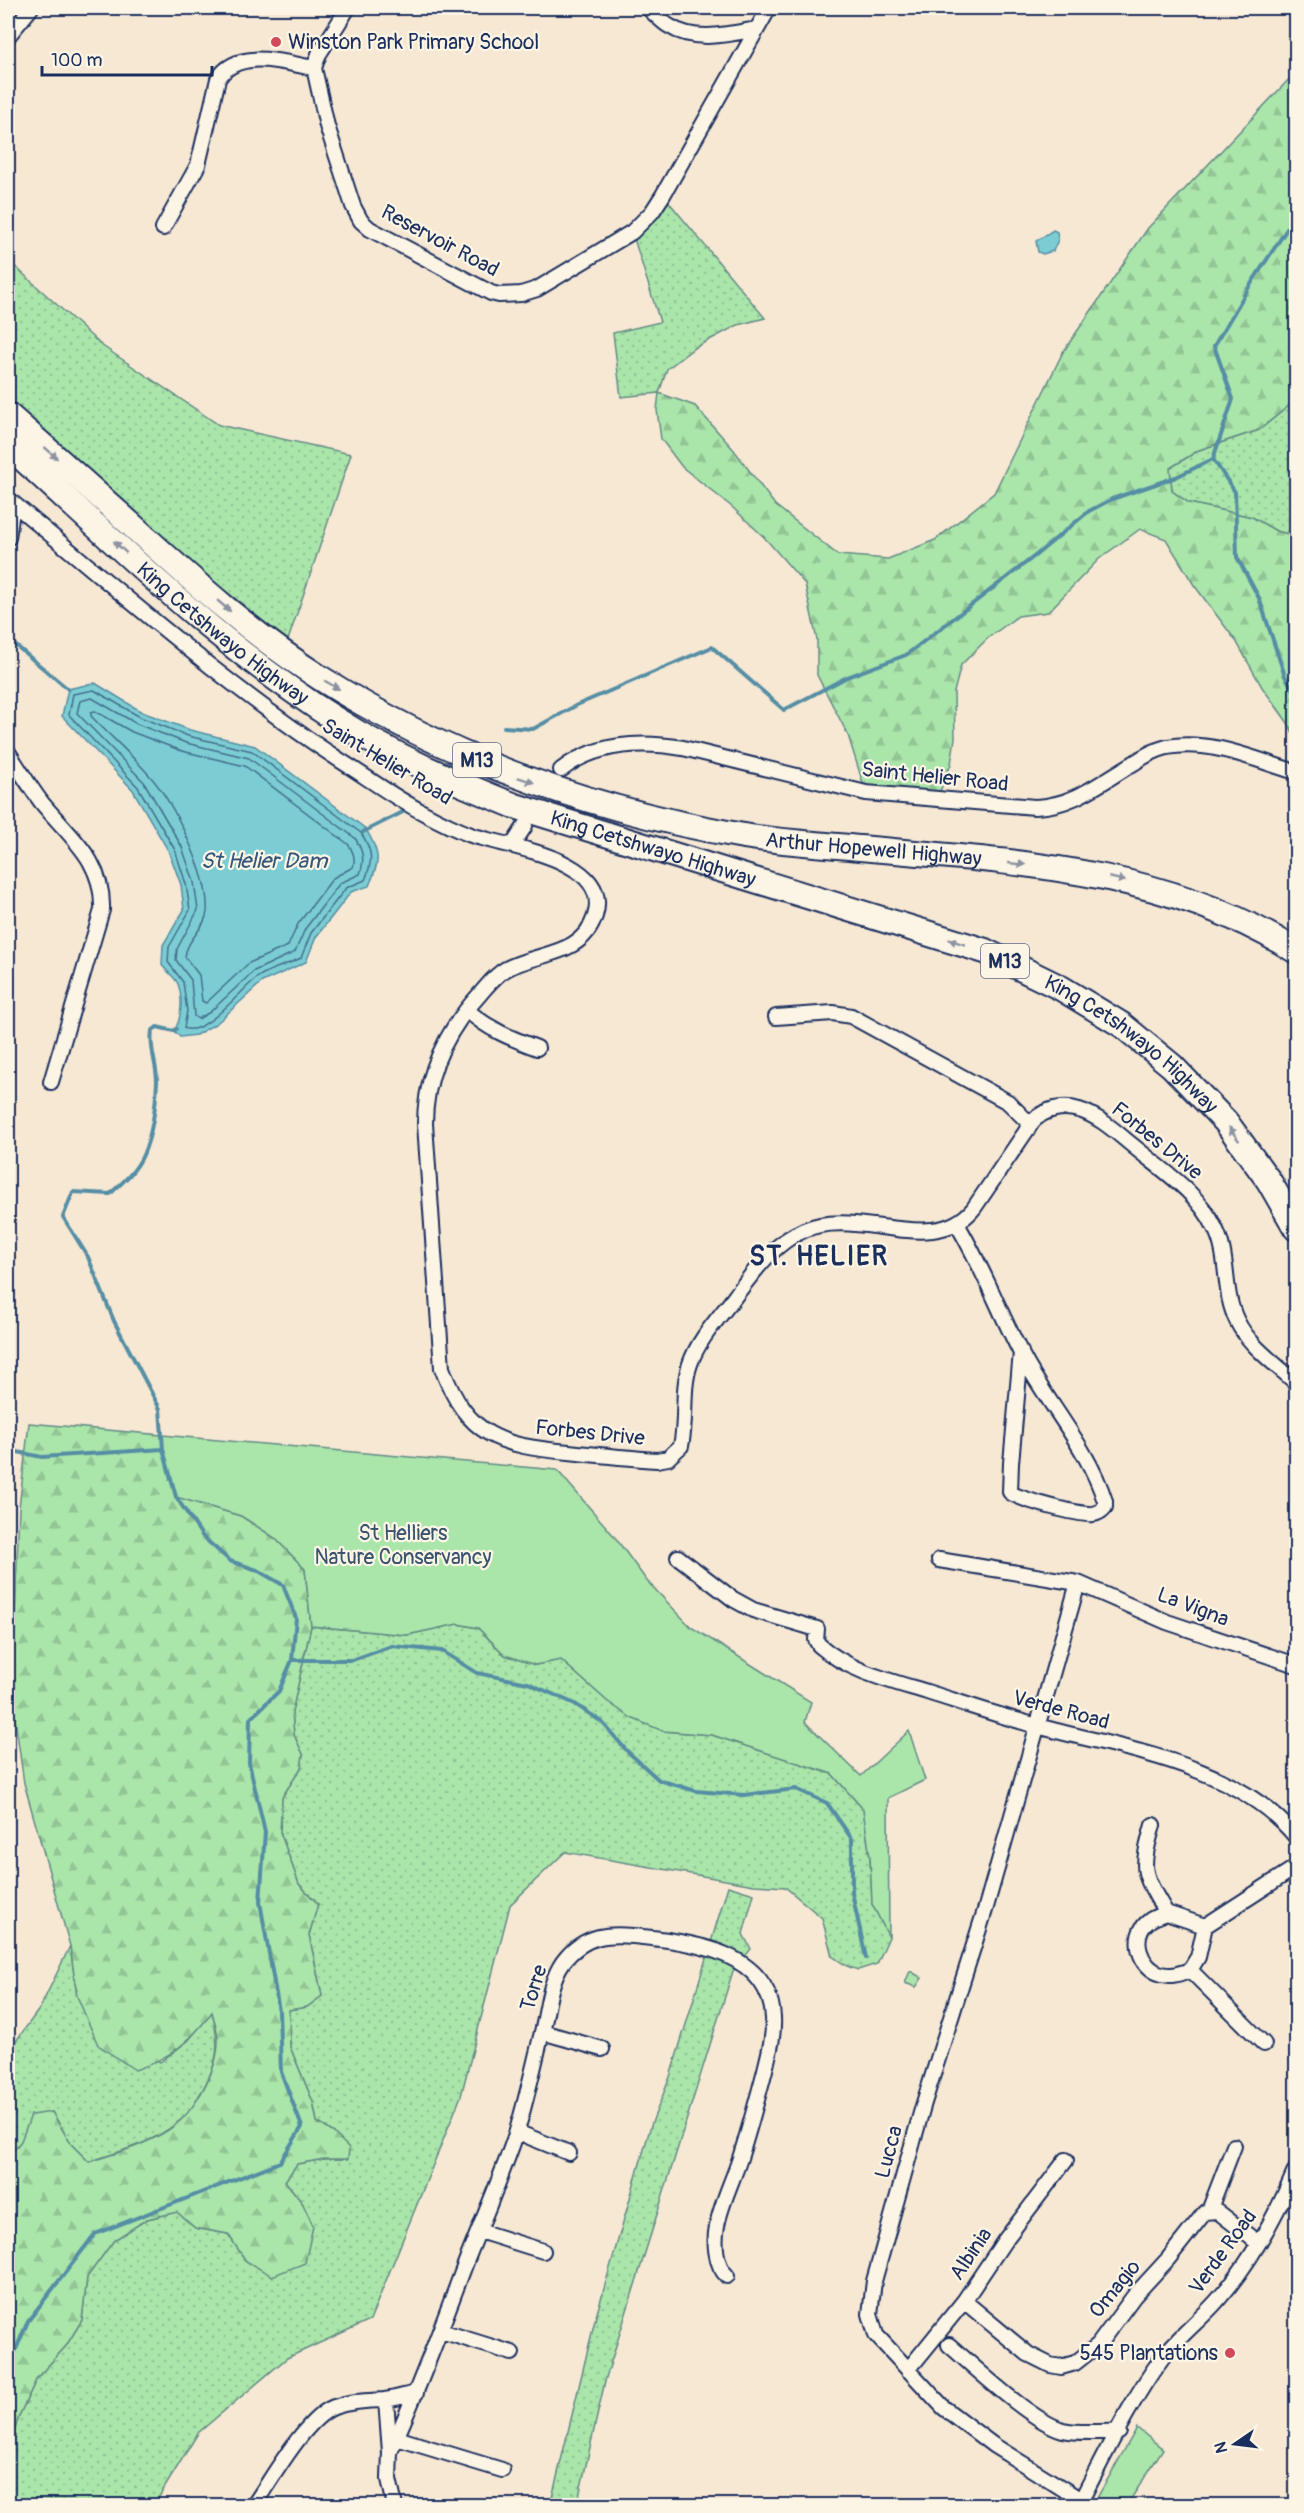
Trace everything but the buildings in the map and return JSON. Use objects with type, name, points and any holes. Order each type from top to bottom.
[{"type":"highway","name":"King Cetshwayo Highway","points":[[8,415],[179,569],[254,630],[320,678],[443,746],[507,773],[611,807],[688,825]]},
{"type":"highway","name":"King Cetshwayo Highway","points":[[8,445],[227,642],[283,685],[382,747],[459,784],[515,806],[985,951],[1039,976],[1122,1025],[1172,1066],[1226,1122],[1273,1182],[1296,1228]]},
{"type":"highway","name":"Arthur Hopewell Highway","points":[[688,825],[741,836],[1059,868],[1114,878],[1200,903],[1271,935],[1296,951]]},
{"type":"street","points":[[8,36],[31,8]]},
{"type":"street","points":[[163,228],[198,165],[219,79],[226,69],[246,60],[270,61],[314,68],[319,54],[348,8]]},
{"type":"street","points":[[648,8],[669,26],[683,33],[720,35],[757,29]]},
{"type":"street","name":"Reservoir Road","points":[[314,68],[325,117],[344,182],[353,206],[364,225],[491,292],[498,295],[521,294],[537,289],[632,232],[652,212],[769,8]]},
{"type":"street","points":[[8,538],[10,502]]},
{"type":"street","name":"Saint Helier Road","points":[[10,502],[221,675],[299,733],[423,813],[471,834],[512,846]]},
{"type":"street","name":"Saint Helier Road","points":[[561,770],[571,762],[601,749],[628,744],[656,744],[694,751],[866,794],[1035,807],[1063,804],[1076,799],[1145,756],[1165,748],[1189,745],[1210,746],[1296,772]]},
{"type":"street","points":[[8,752],[41,801],[94,866],[103,896],[102,910],[51,1082]]},
{"type":"street","points":[[512,846],[525,826]]},
{"type":"street","name":"Forbes Drive","points":[[512,846],[554,858],[580,871],[591,886],[596,898],[596,915],[589,930],[571,947],[506,969],[495,977],[451,1032],[437,1059],[428,1085],[425,1109],[442,1368],[456,1402],[472,1421],[502,1441],[517,1446],[657,1460],[668,1458],[681,1446],[687,1379],[695,1353],[714,1324],[774,1249],[789,1238],[814,1227],[859,1223],[930,1231],[942,1230],[957,1224],[974,1208],[1030,1124],[1039,1115],[1063,1107],[1080,1110],[1101,1120],[1169,1173],[1192,1195],[1210,1217],[1223,1246],[1229,1295],[1237,1321],[1250,1339],[1296,1383]]},
{"type":"street","points":[[467,1010],[483,1024],[537,1048]]},
{"type":"street","points":[[776,1017],[833,1013],[851,1016],[1008,1102],[1030,1124]]},
{"type":"street","points":[[957,1224],[977,1258],[1021,1352],[1090,1467],[1105,1501],[1105,1507],[1100,1512],[1089,1514],[1034,1502],[1016,1497],[1011,1492],[1011,1463],[1021,1352]]},
{"type":"street","name":"Verde Road","points":[[678,1557],[733,1599],[753,1610],[817,1629],[816,1637],[819,1645],[862,1671],[1038,1726],[1197,1770],[1244,1792],[1284,1822],[1296,1837]]},
{"type":"street","name":"La Vigna","points":[[939,1560],[1078,1583],[1167,1622],[1296,1665]]},
{"type":"street","points":[[1038,1726],[1078,1583]]},
{"type":"street","name":"Lucca","points":[[1038,1726],[986,1907],[924,2106],[874,2281],[870,2314],[872,2328],[882,2343],[944,2408],[985,2439],[1080,2503]]},
{"type":"street","points":[[1153,1826],[1145,1854],[1144,1871],[1166,1912],[1205,1926]]},
{"type":"street","points":[[1166,1912],[1148,1921],[1138,1941],[1140,1954],[1149,1967],[1170,1976],[1190,1970],[1198,1957],[1205,1926],[1296,1867]]},
{"type":"street","name":"Torre","points":[[392,2437],[416,2393],[517,2132],[553,1984],[561,1965],[585,1942],[602,1935],[645,1937],[704,1947],[737,1959],[758,1977],[772,2009],[772,2042],[750,2127],[717,2226],[717,2254],[722,2271],[727,2276]]},
{"type":"street","points":[[1190,1970],[1263,2044]]},
{"type":"street","points":[[542,2032],[602,2049]]},
{"type":"street","points":[[517,2132],[569,2153]]},
{"type":"street","points":[[1234,2146],[1209,2211],[1217,2211],[1258,2243]]},
{"type":"street","name":"Albinia","points":[[908,2370],[964,2301],[1065,2160]]},
{"type":"street","name":"Verde Road","points":[[1080,2503],[1162,2359],[1184,2333],[1216,2302],[1258,2243],[1279,2209],[1296,2169]]},
{"type":"street","name":"Omagio","points":[[964,2301],[1028,2354],[1050,2365],[1061,2367],[1075,2363],[1092,2351],[1200,2216],[1209,2211]]},
{"type":"street","points":[[479,2231],[543,2251]]},
{"type":"street","points":[[441,2331],[512,2353]]},
{"type":"street","points":[[949,2345],[1013,2400],[1050,2424],[1063,2430],[1119,2432]]},
{"type":"street","points":[[253,2505],[317,2417],[335,2407],[351,2403],[364,2400],[386,2400],[416,2393]]},
{"type":"street","name":"Torre","points":[[386,2400],[392,2437],[389,2479],[395,2505]]},
{"type":"street","points":[[392,2437],[502,2470]]},
{"type":"green space","points":[[1296,72],[1296,400],[1259,430],[1199,450],[1170,468],[1172,491],[1189,503],[1252,517],[1276,531],[1296,536],[1296,739],[1288,723],[1262,687],[1236,641],[1194,585],[1166,539],[1140,529],[1099,559],[1048,612],[1018,616],[988,638],[961,665],[954,692],[955,738],[951,764],[936,801],[866,793],[848,735],[817,675],[817,640],[805,584],[764,537],[732,507],[682,467],[661,439],[657,410],[659,393],[695,406],[734,450],[775,505],[838,555],[888,559],[935,540],[994,493],[1063,352],[1148,228]]},
{"type":"green space","points":[[663,195],[765,318],[738,325],[694,348],[667,369],[659,393],[621,397],[613,333],[660,322],[632,232]]},
{"type":"green space","points":[[8,260],[101,345],[219,425],[351,454],[284,652],[8,415]]},
{"type":"green space","points":[[1296,400],[1296,536],[1276,531],[1252,517],[1189,503],[1172,491],[1170,468],[1199,450],[1259,430]]},
{"type":"green space","points":[[29,1423],[162,1435],[163,1449],[176,1497],[241,1516],[275,1538],[305,1569],[311,1626],[292,1712],[294,1735],[303,1754],[301,1768],[282,1797],[280,1832],[299,1884],[318,1904],[309,1935],[322,1996],[307,2007],[289,2010],[290,2047],[313,2102],[317,2122],[334,2133],[349,2148],[348,2159],[324,2159],[297,2164],[285,2181],[303,2204],[313,2226],[305,2263],[272,2276],[246,2261],[228,2234],[195,2228],[177,2212],[147,2219],[114,2240],[87,2277],[82,2320],[66,2346],[37,2378],[19,2416],[8,2450],[8,2157],[21,2141],[31,2115],[52,2112],[71,2144],[89,2162],[160,2135],[179,2122],[196,2101],[210,2076],[218,2039],[212,2012],[196,2032],[178,2048],[159,2060],[135,2070],[98,2045],[77,1996],[70,1946],[24,1783],[12,1697],[19,1508]]},
{"type":"green space","name":"St Helliers Nature Conservancy","points":[[162,1435],[557,1470],[614,1536],[647,1581],[691,1627],[811,1702],[805,1722],[861,1776],[909,1731],[925,1780],[888,1798],[889,1937],[872,1904],[870,1857],[863,1809],[832,1774],[712,1735],[663,1731],[631,1718],[607,1701],[561,1660],[535,1665],[505,1655],[478,1628],[458,1624],[407,1635],[311,1626],[305,1569],[275,1538],[241,1516],[176,1497],[163,1449]]},
{"type":"green space","points":[[458,1624],[478,1628],[505,1655],[535,1665],[561,1660],[607,1701],[663,1731],[712,1735],[832,1774],[863,1809],[870,1857],[872,1904],[889,1937],[877,1964],[858,1970],[832,1956],[822,1918],[785,1887],[754,1885],[565,1852],[510,1905],[461,2096],[370,2320],[287,2358],[198,2433],[154,2505],[8,2506],[8,2450],[19,2416],[37,2378],[66,2346],[82,2320],[87,2277],[114,2240],[147,2219],[177,2212],[195,2228],[228,2234],[246,2261],[303,2204],[285,2181],[297,2164],[324,2159],[347,2159],[334,2133],[317,2122],[313,2102],[290,2047],[288,2010],[307,2007],[322,1996],[309,1935],[318,1904],[299,1884],[280,1832],[282,1797],[301,1768],[303,1754],[294,1735],[292,1712],[311,1626],[407,1635]]},
{"type":"green space","points":[[728,1886],[754,1894],[743,1934],[751,1949],[733,1971],[605,2381],[577,2505],[550,2506],[595,2320],[651,2125],[670,2077]]},
{"type":"green space","points":[[70,1946],[77,1996],[160,2062],[188,2041],[212,2012],[217,2044],[215,2062],[208,2080],[189,2112],[154,2138],[89,2162],[71,2144],[52,2112],[8,2157],[8,2052],[40,2008]]},
{"type":"green space","points":[[910,1971],[922,1978],[916,1987],[905,1983]]},
{"type":"green space","points":[[1137,2428],[1163,2449],[1127,2505],[1093,2505]]},
{"type":"water","points":[[1053,230],[1057,232],[1058,240],[1053,251],[1043,254],[1038,252],[1036,241]]},
{"type":"water","name":"St Helier Dam","points":[[95,683],[142,712],[190,730],[255,746],[366,829],[374,845],[377,863],[369,886],[351,892],[316,937],[306,962],[262,982],[217,1023],[196,1035],[180,1037],[174,1031],[180,1015],[180,990],[177,981],[162,965],[163,945],[184,910],[181,885],[169,852],[133,790],[62,716],[68,689]]},
{"type":"waterway","points":[[504,727],[533,729],[577,705],[712,647],[784,710],[847,677],[906,655],[1036,555],[1089,511],[1112,499],[1176,477],[1213,459],[1233,399],[1214,346],[1296,215]]},
{"type":"waterway","points":[[1213,459],[1235,492],[1237,557],[1259,598],[1285,676],[1296,694]]},
{"type":"waterway","points":[[8,639],[68,689]]},
{"type":"waterway","points":[[363,832],[409,809]]},
{"type":"waterway","points":[[8,2368],[28,2321],[95,2234],[280,2162],[302,2127],[281,2072],[279,2011],[260,1902],[265,1832],[249,1763],[250,1719],[279,1691],[292,1660],[296,1618],[283,1585],[257,1570],[230,1561],[203,1537],[176,1497],[163,1449],[160,1409],[114,1321],[88,1257],[63,1217],[73,1192],[110,1194],[137,1166],[149,1138],[156,1099],[157,1075],[152,1031],[157,1027],[174,1031],[176,1029]]},
{"type":"waterway","points":[[8,1450],[42,1457],[163,1449]]},
{"type":"waterway","points":[[292,1660],[352,1660],[392,1646],[442,1651],[477,1673],[528,1683],[575,1704],[602,1722],[627,1751],[659,1780],[696,1791],[744,1795],[796,1789],[827,1803],[852,1839],[852,1893],[866,1958]]},
{"type":"place","name":"Winston Park Primary School","points":[[276,42]]},
{"type":"place","name":"545 Plantations","points":[[1230,2353]]},
{"type":"district","name":"ST. HELIER","points":[[819,1256]]}]
